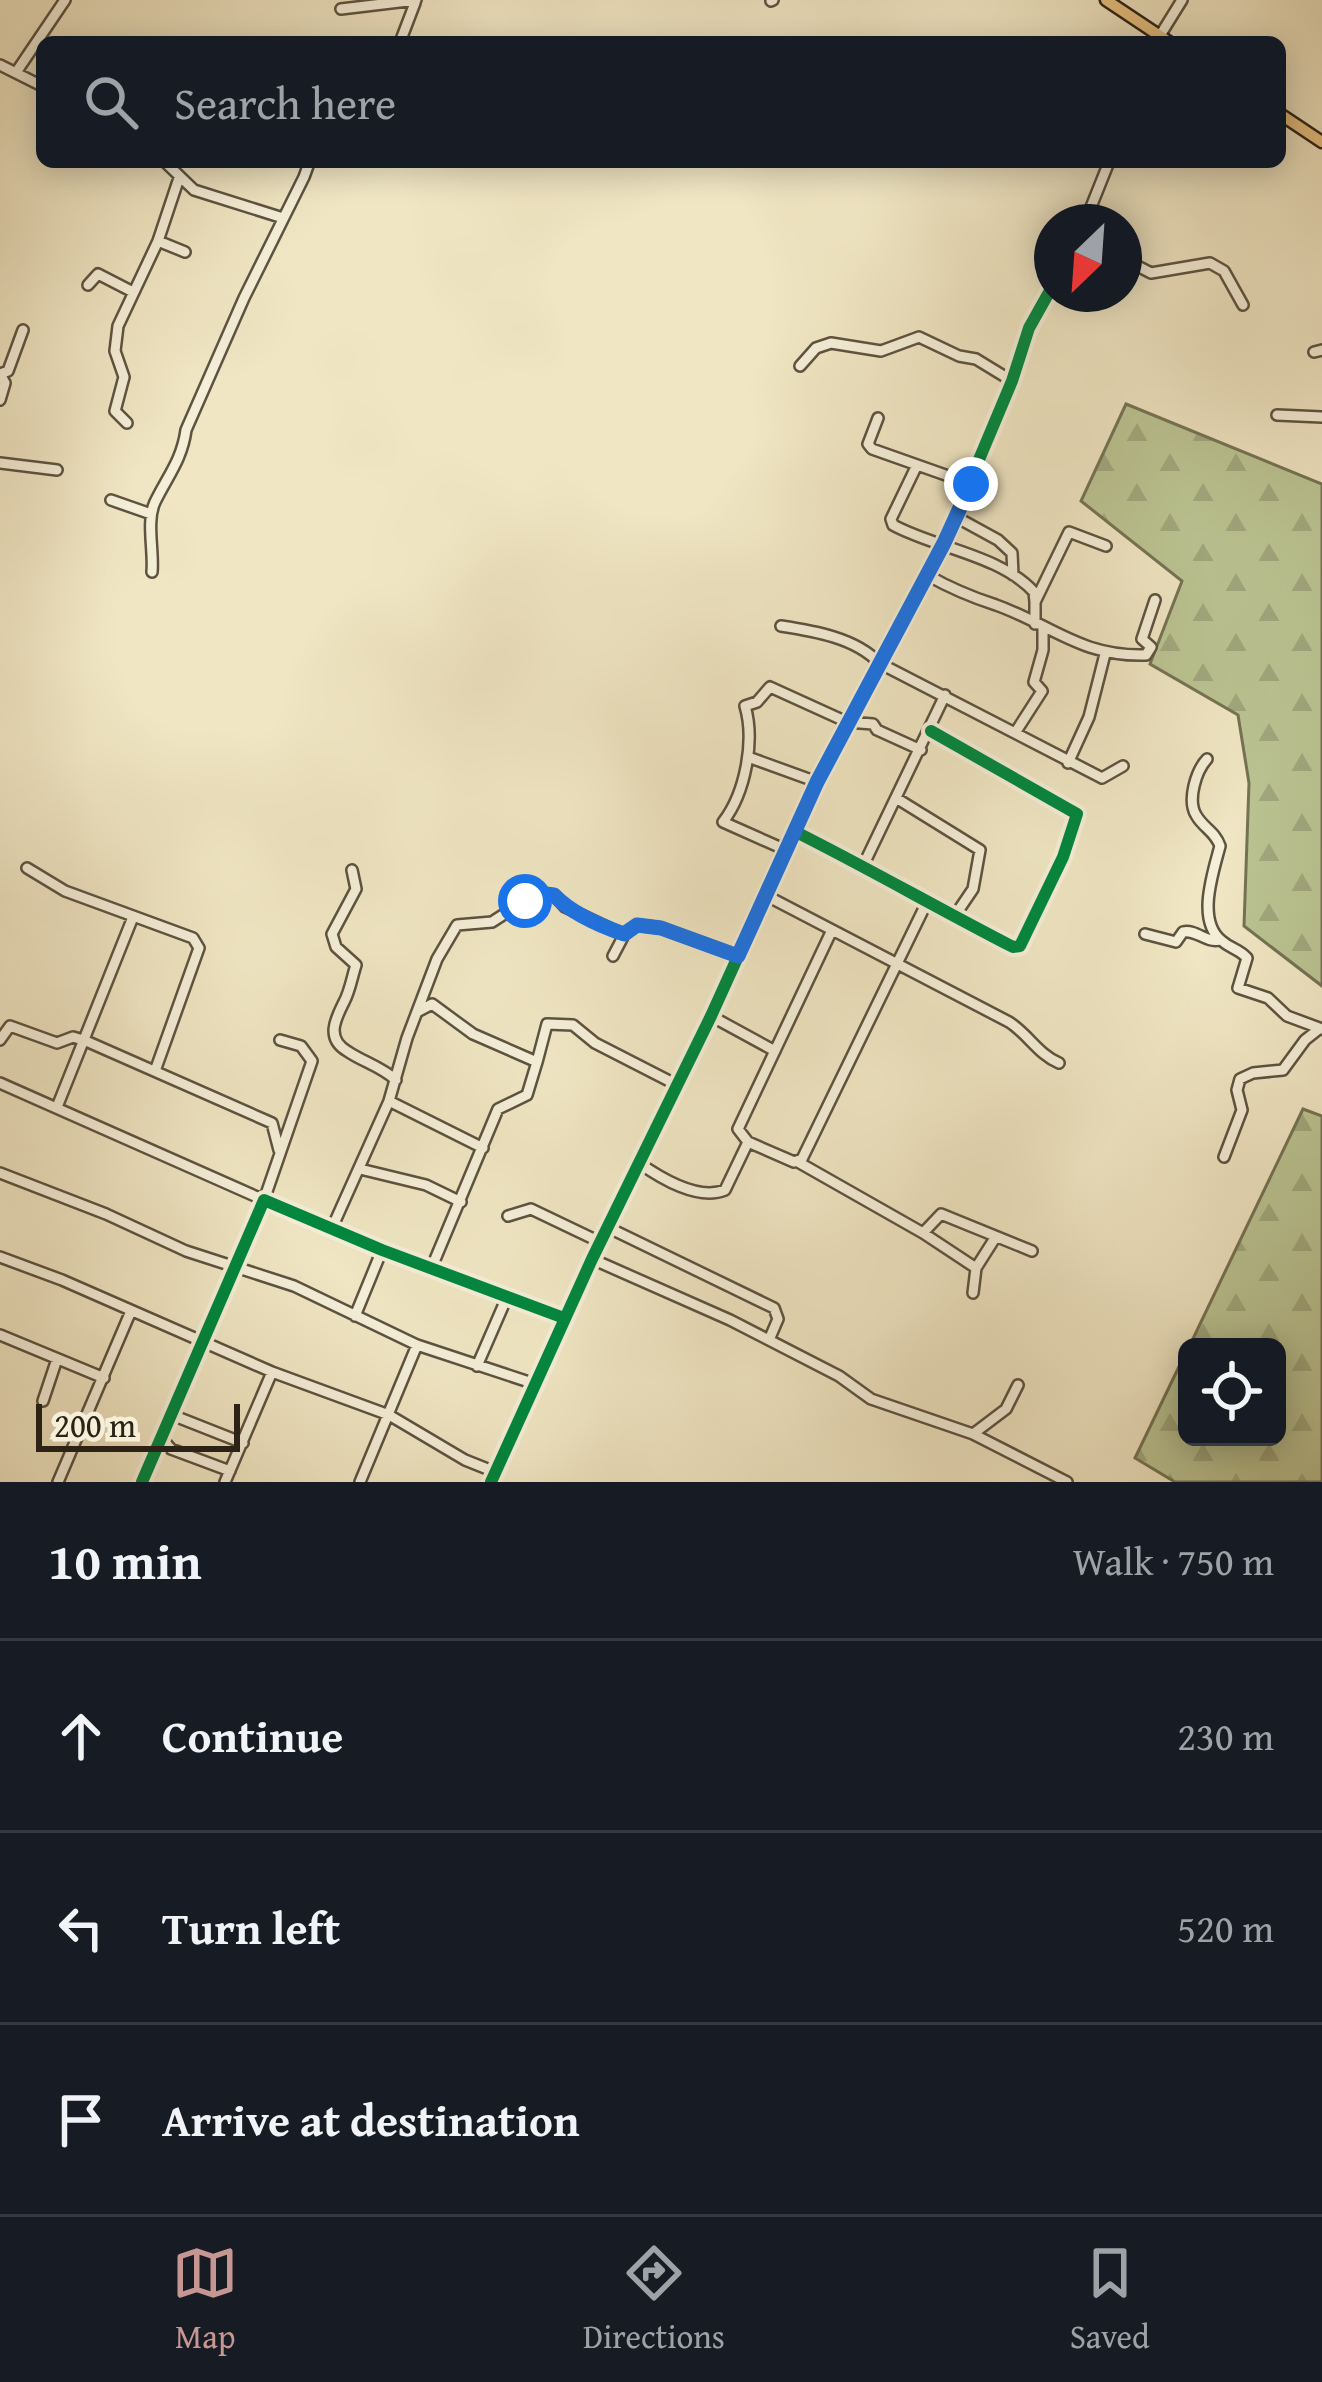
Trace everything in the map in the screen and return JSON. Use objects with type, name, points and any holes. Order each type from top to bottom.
[{"type":"main road","points":[[1106,0],[1156,36]]},
{"type":"main road","points":[[1286,118],[1322,142]]},
{"type":"street","points":[[41,36],[65,0]]},
{"type":"street","points":[[1164,36],[1182,0]]},
{"type":"street","points":[[341,10],[416,1],[402,36]]},
{"type":"street","points":[[17,71],[36,43]]},
{"type":"street","points":[[0,64],[36,82]]},
{"type":"street","points":[[170,168],[194,190],[284,218]]},
{"type":"street","points":[[152,572],[152,514],[183,451],[186,430],[244,298],[307,168]]},
{"type":"street","points":[[1092,204],[1107,168]]},
{"type":"street","points":[[127,423],[115,412],[124,377],[115,351],[118,326],[158,241],[179,178]]},
{"type":"street","points":[[158,241],[185,252]]},
{"type":"street","points":[[1142,268],[1151,273],[1210,263],[1223,271],[1243,305]]},
{"type":"street","points":[[88,285],[98,274],[133,292]]},
{"type":"street","points":[[0,1258],[272,1372],[389,1415],[493,1477],[817,782],[944,543],[1038,312]]},
{"type":"street","points":[[0,400],[4,382],[0,374],[8,371],[23,330]]},
{"type":"street","points":[[800,366],[816,349],[831,343],[880,351],[919,337],[959,356],[976,358],[1012,381]]},
{"type":"street","points":[[1277,415],[1322,417]]},
{"type":"street","points":[[878,418],[868,444],[971,484]]},
{"type":"street","points":[[0,463],[57,470]]},
{"type":"street","points":[[917,465],[893,525],[1013,574],[1034,592],[1043,650],[1034,682],[1042,691],[1015,733]]},
{"type":"street","points":[[111,500],[152,514]]},
{"type":"street","points":[[956,517],[1012,553],[1013,574]]},
{"type":"street","points":[[1035,602],[1069,532],[1106,546]]},
{"type":"street","points":[[927,575],[975,601],[996,605],[1105,654],[1146,655],[1151,647],[1142,639],[1155,600]]},
{"type":"street","points":[[781,626],[866,649],[879,662],[1102,778],[1123,766]]},
{"type":"street","points":[[1068,763],[1089,717],[1105,654]]},
{"type":"street","points":[[785,850],[723,822],[734,808],[748,757],[751,723],[745,706],[757,702],[770,687],[847,722],[873,724],[921,750]]},
{"type":"street","points":[[863,866],[945,695]]},
{"type":"street","points":[[794,831],[926,904],[1013,947],[1020,946],[1063,857],[1077,814],[931,731]]},
{"type":"street","points":[[748,757],[817,782]]},
{"type":"street","points":[[1207,759],[1196,773],[1192,808],[1220,846],[1208,906],[1219,940]]},
{"type":"street","points":[[896,798],[980,850],[973,889],[954,916]]},
{"type":"street","points":[[27,868],[65,891],[193,938],[199,948],[155,1071]]},
{"type":"street","points":[[352,870],[356,890],[332,934],[336,947],[356,965],[344,1003],[334,1017],[335,1036],[344,1050],[382,1067],[396,1080]]},
{"type":"street","points":[[332,1228],[389,1101],[437,959],[457,925],[492,922],[534,895],[554,895],[565,907],[624,934]]},
{"type":"street","points":[[765,895],[1009,1022],[1027,1034],[1045,1057],[1059,1063]]},
{"type":"street","points":[[798,1162],[926,904]]},
{"type":"street","points":[[57,1107],[133,917]]},
{"type":"street","points":[[613,956],[624,934],[637,925],[661,928],[738,956]]},
{"type":"street","points":[[832,930],[737,1129],[748,1142],[798,1162],[976,1268]]},
{"type":"street","points":[[1145,934],[1176,942],[1189,930],[1240,950],[1247,958],[1238,988],[1268,998],[1287,1016],[1320,1029]]},
{"type":"street","points":[[417,1012],[432,1004],[472,1034],[537,1062]]},
{"type":"street","points":[[711,1016],[775,1051]]},
{"type":"street","points":[[431,1269],[498,1109],[527,1095],[547,1024],[573,1025],[595,1043],[677,1085]]},
{"type":"street","points":[[0,1040],[10,1026],[57,1043],[73,1037],[86,1041],[272,1123],[281,1155]]},
{"type":"street","points":[[1224,1157],[1242,1110],[1237,1090],[1240,1079],[1283,1070],[1305,1040],[1320,1029]]},
{"type":"street","points":[[142,1482],[264,1200],[312,1061],[301,1046],[280,1040]]},
{"type":"street","points":[[0,1081],[382,1250],[564,1318]]},
{"type":"street","points":[[389,1101],[483,1148]]},
{"type":"street","points":[[639,1163],[693,1191],[718,1194],[725,1190],[748,1142]]},
{"type":"street","points":[[360,1169],[426,1184],[460,1202]]},
{"type":"street","points":[[0,1173],[186,1251],[294,1286],[417,1346],[535,1384]]},
{"type":"street","points":[[508,1216],[530,1209],[600,1242]]},
{"type":"street","points":[[923,1233],[941,1214],[1032,1252]]},
{"type":"street","points":[[608,1227],[774,1308],[778,1319],[769,1340]]},
{"type":"street","points":[[973,1293],[976,1268],[995,1238]]},
{"type":"street","points":[[355,1316],[382,1250]]},
{"type":"street","points":[[592,1259],[769,1340],[839,1376],[871,1399],[973,1433],[1067,1482]]},
{"type":"street","points":[[477,1366],[507,1297]]},
{"type":"street","points":[[58,1482],[131,1311]]},
{"type":"street","points":[[0,1335],[104,1378]]},
{"type":"street","points":[[361,1482],[417,1346]]},
{"type":"street","points":[[43,1401],[57,1358]]},
{"type":"street","points":[[163,1440],[171,1449],[228,1476],[272,1372]]},
{"type":"street","points":[[973,1433],[1006,1409],[1018,1385]]},
{"type":"street","points":[[172,1415],[243,1443]]},
{"type":"green space","points":[[1126,404],[1322,484],[1322,986],[1244,926],[1249,783],[1238,715],[1150,664],[1182,581],[1081,501]]},
{"type":"green space","points":[[1303,1109],[1322,1116],[1322,1482],[1175,1482],[1135,1458],[1178,1369],[1178,1446],[1286,1446],[1286,1338],[1193,1338]]},
{"type":"cycle path","points":[[491,1482],[817,782],[944,543],[1038,312]]},
{"type":"cycle path","points":[[794,831],[1013,947],[1020,946],[1063,857],[1077,814],[931,731]]},
{"type":"cycle path","points":[[142,1482],[264,1200],[564,1318]]},
{"type":"route","points":[[525,901],[538,893],[554,895],[565,907],[612,931],[624,934],[637,925],[661,928],[738,956],[817,782],[971,484]]}]
